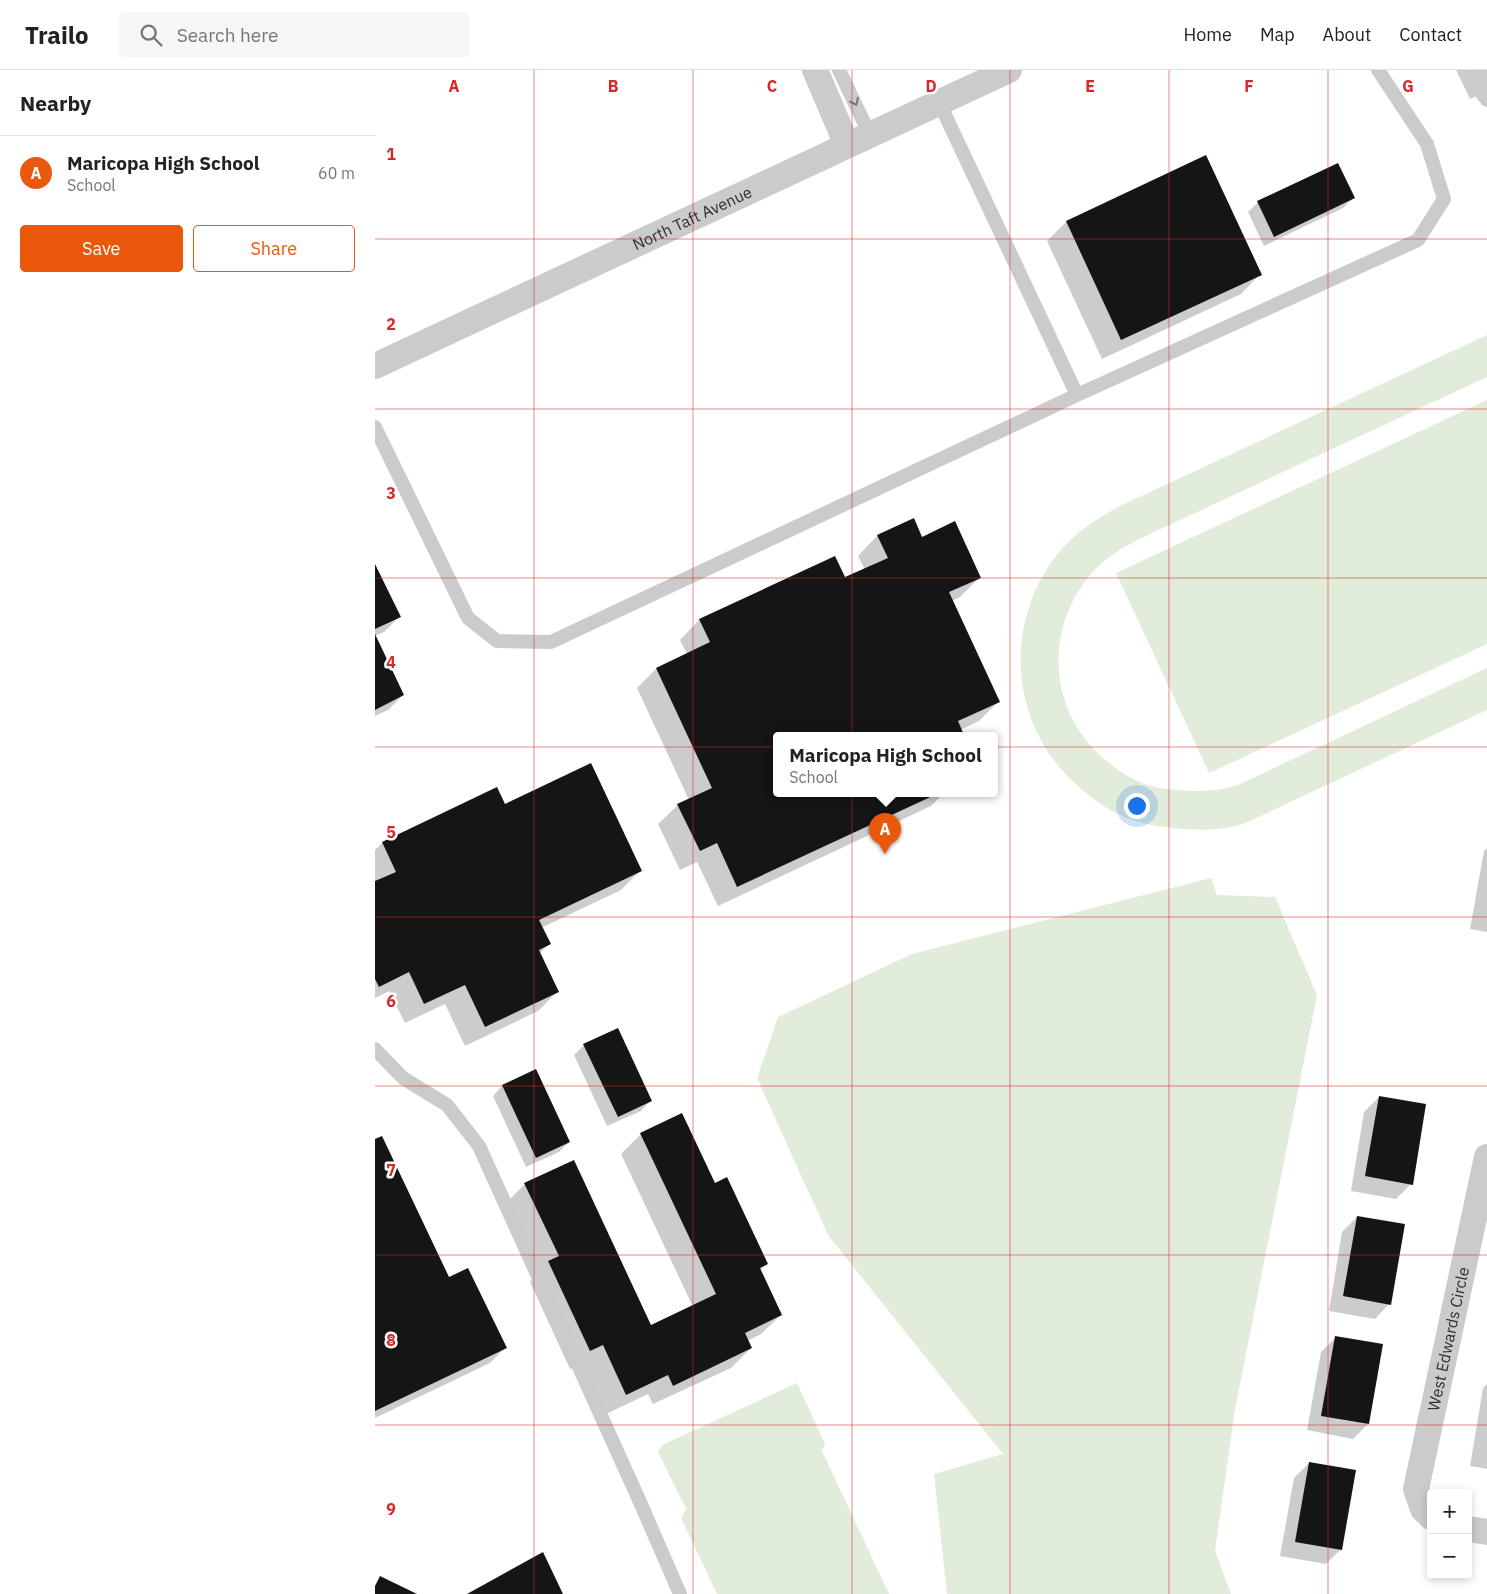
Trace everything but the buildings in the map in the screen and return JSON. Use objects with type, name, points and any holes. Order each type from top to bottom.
[{"type":"street","points":[[815,70],[847,145]]},
{"type":"street","name":"North Taft Avenue","points":[[375,366],[939,102],[981,76],[1009,70]]},
{"type":"street","name":"West Edwards Circle","points":[[1427,1513],[1423,1509],[1416,1489],[1487,1157]]},
{"type":"street","points":[[1472,1529],[1487,1532]]},
{"type":"lane","points":[[839,70],[870,135]]},
{"type":"lane","points":[[375,427],[468,618],[497,641],[551,642],[1077,395],[1418,240],[1444,199],[1427,144],[1378,70]]},
{"type":"lane","points":[[1463,70],[1487,100]]},
{"type":"lane","points":[[939,102],[1077,395]]},
{"type":"lane","points":[[375,1049],[403,1078],[447,1105],[479,1146],[681,1594]]},
{"type":"green space","points":[[1487,335],[1487,377],[1137,540],[1105,560],[1089,576],[1074,598],[1065,621],[1059,646],[1059,670],[1063,695],[1072,718],[1085,739],[1103,758],[1129,777],[1146,785],[1166,789],[1193,791],[1223,789],[1238,785],[1487,668],[1487,710],[1252,820],[1233,827],[1195,830],[1134,821],[1111,811],[1079,787],[1056,763],[1038,735],[1027,705],[1021,673],[1022,641],[1028,609],[1041,579],[1060,551],[1088,526],[1120,506]]},
{"type":"green space","points":[[1487,400],[1487,644],[1209,773],[1116,573]]},
{"type":"green space","points":[[1211,878],[1217,895],[1275,897],[1317,995],[1235,1409],[1215,1551],[1231,1594],[947,1594],[934,1474],[1003,1454],[828,1235],[757,1078],[778,1017],[912,954]]},
{"type":"green space","points":[[797,1383],[825,1444],[822,1451],[889,1594],[717,1594],[681,1518],[686,1509],[658,1452],[662,1445]]},
{"type":"place","name":"Maricopa High School","points":[[885,854]]}]
